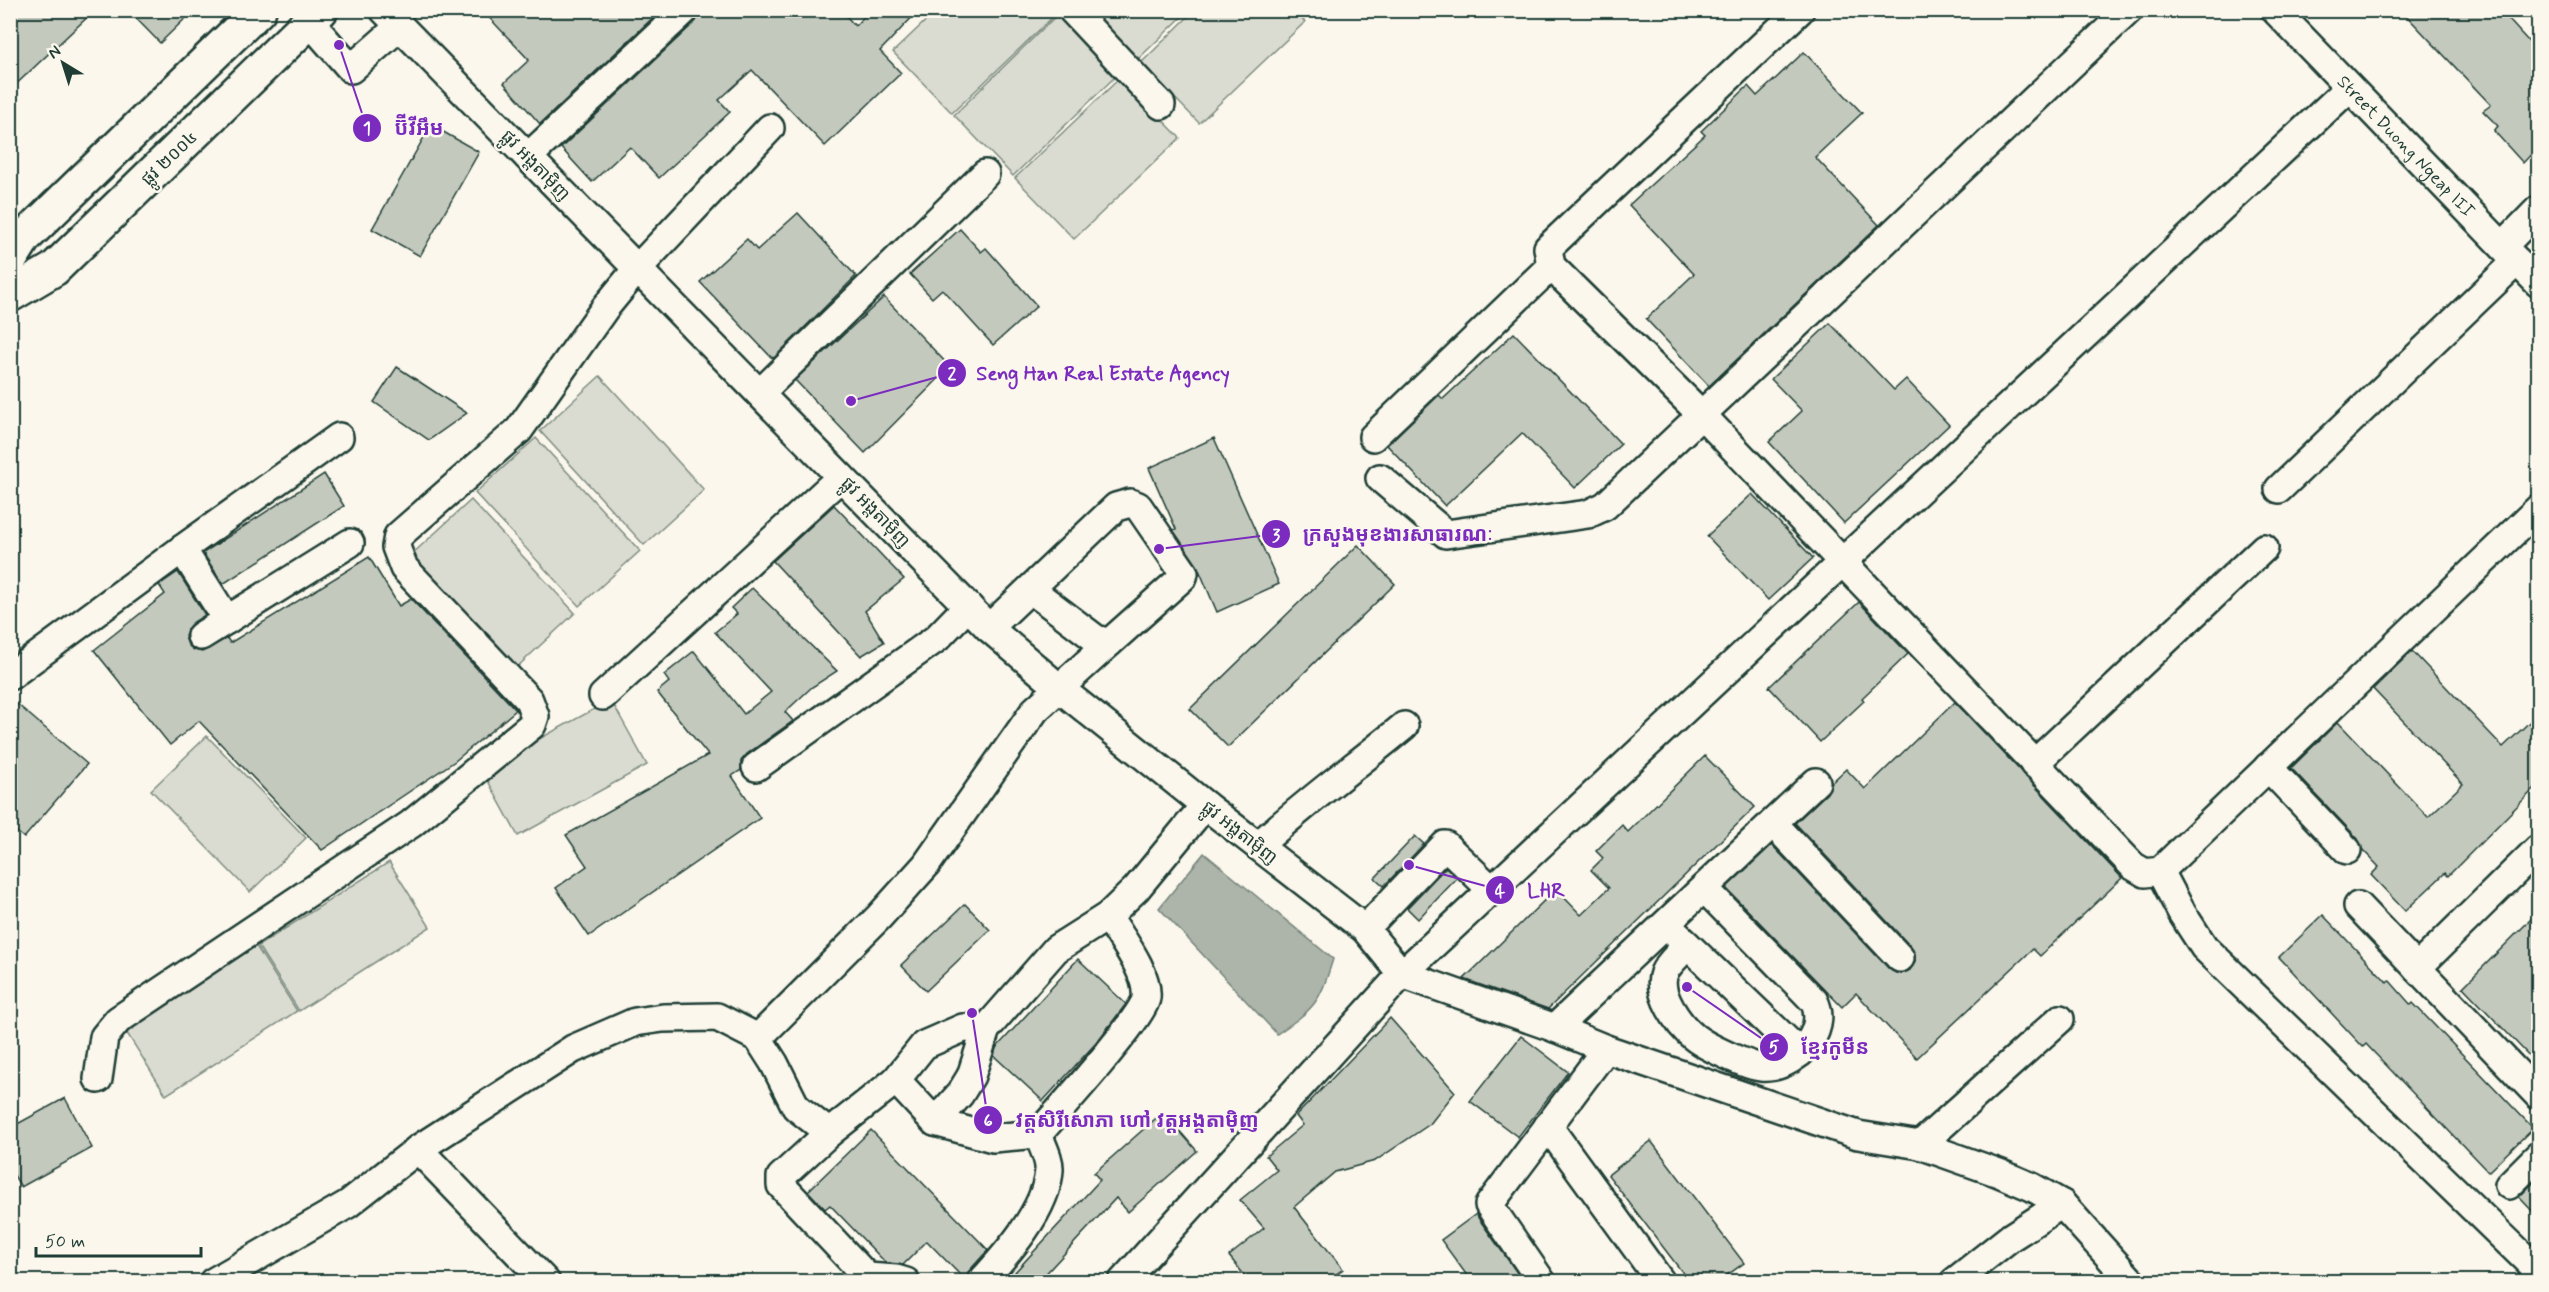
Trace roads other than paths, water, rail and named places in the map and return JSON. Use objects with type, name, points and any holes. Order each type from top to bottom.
[{"type":"main road","points":[[10,260],[24,238],[244,15]]},
{"type":"main road","name":"ផ្លូវ ២០០៤","points":[[10,295],[54,269],[315,16]]},
{"type":"street","points":[[528,157],[685,10]]},
{"type":"street","points":[[1072,10],[1161,105]]},
{"type":"street","points":[[1800,10],[1548,248],[1551,266],[1702,415],[2133,866],[2145,873],[2160,871],[2538,509]]},
{"type":"street","points":[[1380,478],[1446,534],[1588,514],[1605,506],[2129,10]]},
{"type":"street","name":"Street Duong Ngeap III","points":[[2275,10],[2538,283]]},
{"type":"street","points":[[315,16],[351,69],[392,18]]},
{"type":"street","name":"ផ្លូវ អង្តតាម៉ិញ","points":[[392,18],[989,628],[1058,687],[1205,805],[1365,929],[1402,974]]},
{"type":"street","points":[[1122,1281],[1402,974],[2349,88]]},
{"type":"street","points":[[98,1079],[104,1037],[117,1020],[411,824],[532,725],[535,716],[529,700],[404,568],[398,557],[398,536],[519,430],[605,308],[637,269],[770,128]]},
{"type":"street","points":[[760,393],[986,174]]},
{"type":"street","points":[[2279,489],[2510,253],[2538,210]]},
{"type":"street","points":[[1373,436],[1551,266]]},
{"type":"street","points":[[10,676],[339,437]]},
{"type":"street","points":[[603,696],[841,477]]},
{"type":"street","points":[[758,1038],[879,917],[926,866],[1035,710],[1183,577],[1184,573],[1138,506],[1130,503],[1116,507],[989,628]]},
{"type":"street","points":[[201,636],[350,543]]},
{"type":"street","points":[[2034,764],[2264,548]]},
{"type":"street","points":[[182,549],[227,620]]},
{"type":"street","points":[[1030,589],[1096,639],[1109,643]]},
{"type":"street","points":[[756,767],[937,638],[968,606]]},
{"type":"street","points":[[1258,846],[1288,819],[1404,726]]},
{"type":"street","points":[[2268,767],[2347,850]]},
{"type":"street","points":[[1555,1028],[1816,782]]},
{"type":"street","points":[[935,1122],[966,1085],[986,1029],[1056,949],[1108,916],[1136,889],[1205,805]]},
{"type":"street","points":[[1773,823],[1900,958]]},
{"type":"street","points":[[1365,929],[1445,845],[1493,891]]},
{"type":"street","points":[[2417,968],[2538,849]]},
{"type":"street","points":[[2160,871],[2182,913],[2204,946],[2538,1270]]},
{"type":"street","points":[[1687,945],[1664,973],[1663,986],[1665,999],[1672,1011],[1694,1037],[1742,1062],[1761,1067],[1779,1065],[1800,1053],[1814,1037],[1820,1016],[1814,1001],[1704,888]]},
{"type":"street","points":[[2358,906],[2538,1095]]},
{"type":"street","points":[[896,1080],[935,1122],[993,1138],[1038,1134],[1132,1023],[1146,1000],[1144,978],[1108,916]]},
{"type":"street","points":[[1666,924],[1800,1053]]},
{"type":"street","points":[[1402,974],[1555,1028],[1606,1049],[1858,1135],[1920,1145],[1999,1173],[2032,1187],[2062,1204],[2132,1281]]},
{"type":"street","points":[[213,1281],[348,1204],[418,1149],[573,1049],[634,1022],[663,1018],[717,1017],[758,1038],[774,1063],[796,1107],[829,1133]]},
{"type":"street","points":[[1920,1145],[2060,1019]]},
{"type":"street","points":[[906,1281],[865,1279],[781,1185],[781,1177],[829,1133],[896,1080],[924,1045],[963,1028],[986,1029]]},
{"type":"street","points":[[1542,1281],[1489,1205],[1606,1049]]},
{"type":"street","points":[[1548,1126],[1661,1281]]},
{"type":"street","points":[[981,1281],[999,1262],[1043,1200],[1050,1168],[1038,1134]]},
{"type":"street","points":[[418,1149],[546,1281]]},
{"type":"street","points":[[2509,1185],[2538,1156]]},
{"type":"street","points":[[1954,1281],[2011,1237],[2062,1204]]},
{"type":"place","name":"ប៊ីវីអឹម","points":[[339,45]]},
{"type":"place","name":"Seng Han Real Estate Agency","points":[[851,401]]},
{"type":"place","name":"ក្រសួងមុខងារសាធារណៈ","points":[[1159,549]]},
{"type":"place","name":"LHR","points":[[1409,865]]},
{"type":"place","name":"ខ្មែរកូមីន","points":[[1687,987]]},
{"type":"place","name":"វត្តសិរីសោភា ហៅ វត្តអង្តតាម៉ិញ","points":[[972,1013]]}]
